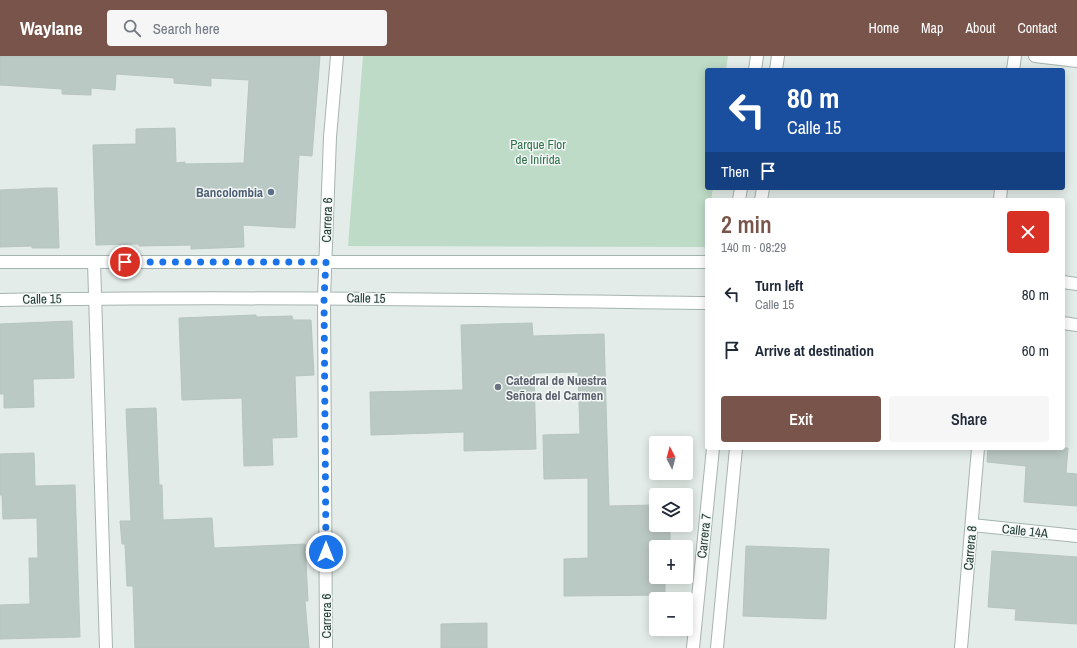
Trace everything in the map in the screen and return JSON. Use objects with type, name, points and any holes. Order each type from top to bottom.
[{"type":"street","name":"Carrera 6","points":[[326,648],[324,298],[330,137],[337,56]]},
{"type":"street","points":[[755,68],[757,56]]},
{"type":"street","points":[[776,68],[778,56]]},
{"type":"street","points":[[1013,68],[1015,56]]},
{"type":"street","points":[[1036,56],[1077,61]]},
{"type":"street","points":[[0,262],[705,262]]},
{"type":"street","points":[[94,262],[106,648]]},
{"type":"street","points":[[1065,282],[1077,284]]},
{"type":"street","name":"Calle 15","points":[[0,300],[94,298],[324,298],[705,303]]},
{"type":"street","points":[[1065,323],[1077,325]]},
{"type":"street","name":"Carrera 7","points":[[693,648],[713,450]]},
{"type":"street","name":"Carrera 7","points":[[717,648],[736,450]]},
{"type":"street","name":"Carrera 8","points":[[961,648],[978,450]]},
{"type":"street","name":"Calle 14A","points":[[972,525],[1077,536]]},
{"type":"green space","name":"Parque Flor de Inírida","points":[[363,56],[728,56],[726,68],[705,68],[705,190],[713,190],[711,198],[705,198],[705,247],[348,246]]},
{"type":"building","points":[[0,56],[320,56],[312,156],[299,155],[295,228],[243,225],[244,247],[191,249],[191,245],[96,245],[93,145],[136,144],[136,129],[175,128],[176,163],[244,163],[249,80],[211,78],[211,86],[174,83],[174,78],[116,74],[115,90],[91,88],[91,95],[62,94],[62,89],[0,85]]},
{"type":"building","points":[[57,188],[59,248],[32,248],[32,246],[0,247],[0,190]]},
{"type":"building","points":[[256,315],[256,317],[292,316],[293,320],[311,320],[314,375],[295,376],[297,437],[272,438],[273,465],[244,466],[242,398],[182,400],[179,318]]},
{"type":"building","points":[[72,321],[74,378],[33,379],[34,407],[4,408],[4,394],[0,394],[0,324]]},
{"type":"building","points":[[532,323],[533,336],[604,334],[609,506],[649,505],[649,532],[670,532],[670,540],[649,540],[649,584],[665,584],[665,592],[649,592],[649,595],[564,596],[564,559],[588,558],[588,478],[544,479],[543,435],[580,434],[578,372],[534,373],[536,449],[464,451],[464,432],[371,435],[370,392],[463,390],[461,325]]},
{"type":"building","points":[[156,408],[159,485],[162,485],[163,520],[212,518],[214,548],[305,544],[308,601],[305,601],[309,648],[135,648],[133,586],[127,586],[125,544],[122,544],[120,521],[131,521],[126,409]]},
{"type":"building","points":[[1065,448],[1068,448],[1066,473],[1077,474],[1077,506],[1024,502],[1026,466],[987,462],[988,450],[1065,450]]},
{"type":"building","points":[[34,453],[35,486],[75,485],[80,637],[0,639],[0,605],[30,604],[29,558],[38,558],[37,518],[3,519],[2,495],[0,495],[0,454]]},
{"type":"building","points":[[746,546],[829,549],[826,619],[743,616]]},
{"type":"building","points":[[992,551],[1077,557],[1077,624],[1015,620],[1016,609],[988,607]]},
{"type":"building","points":[[487,623],[487,648],[441,648],[441,624]]},
{"type":"place","name":"Bancolombia","points":[[271,192]]},
{"type":"place","name":"Catedral de Nuestra Señora del Carmen","points":[[498,387]]},
{"type":"route","points":[[125,262],[326,262],[324,298],[326,552]]}]
